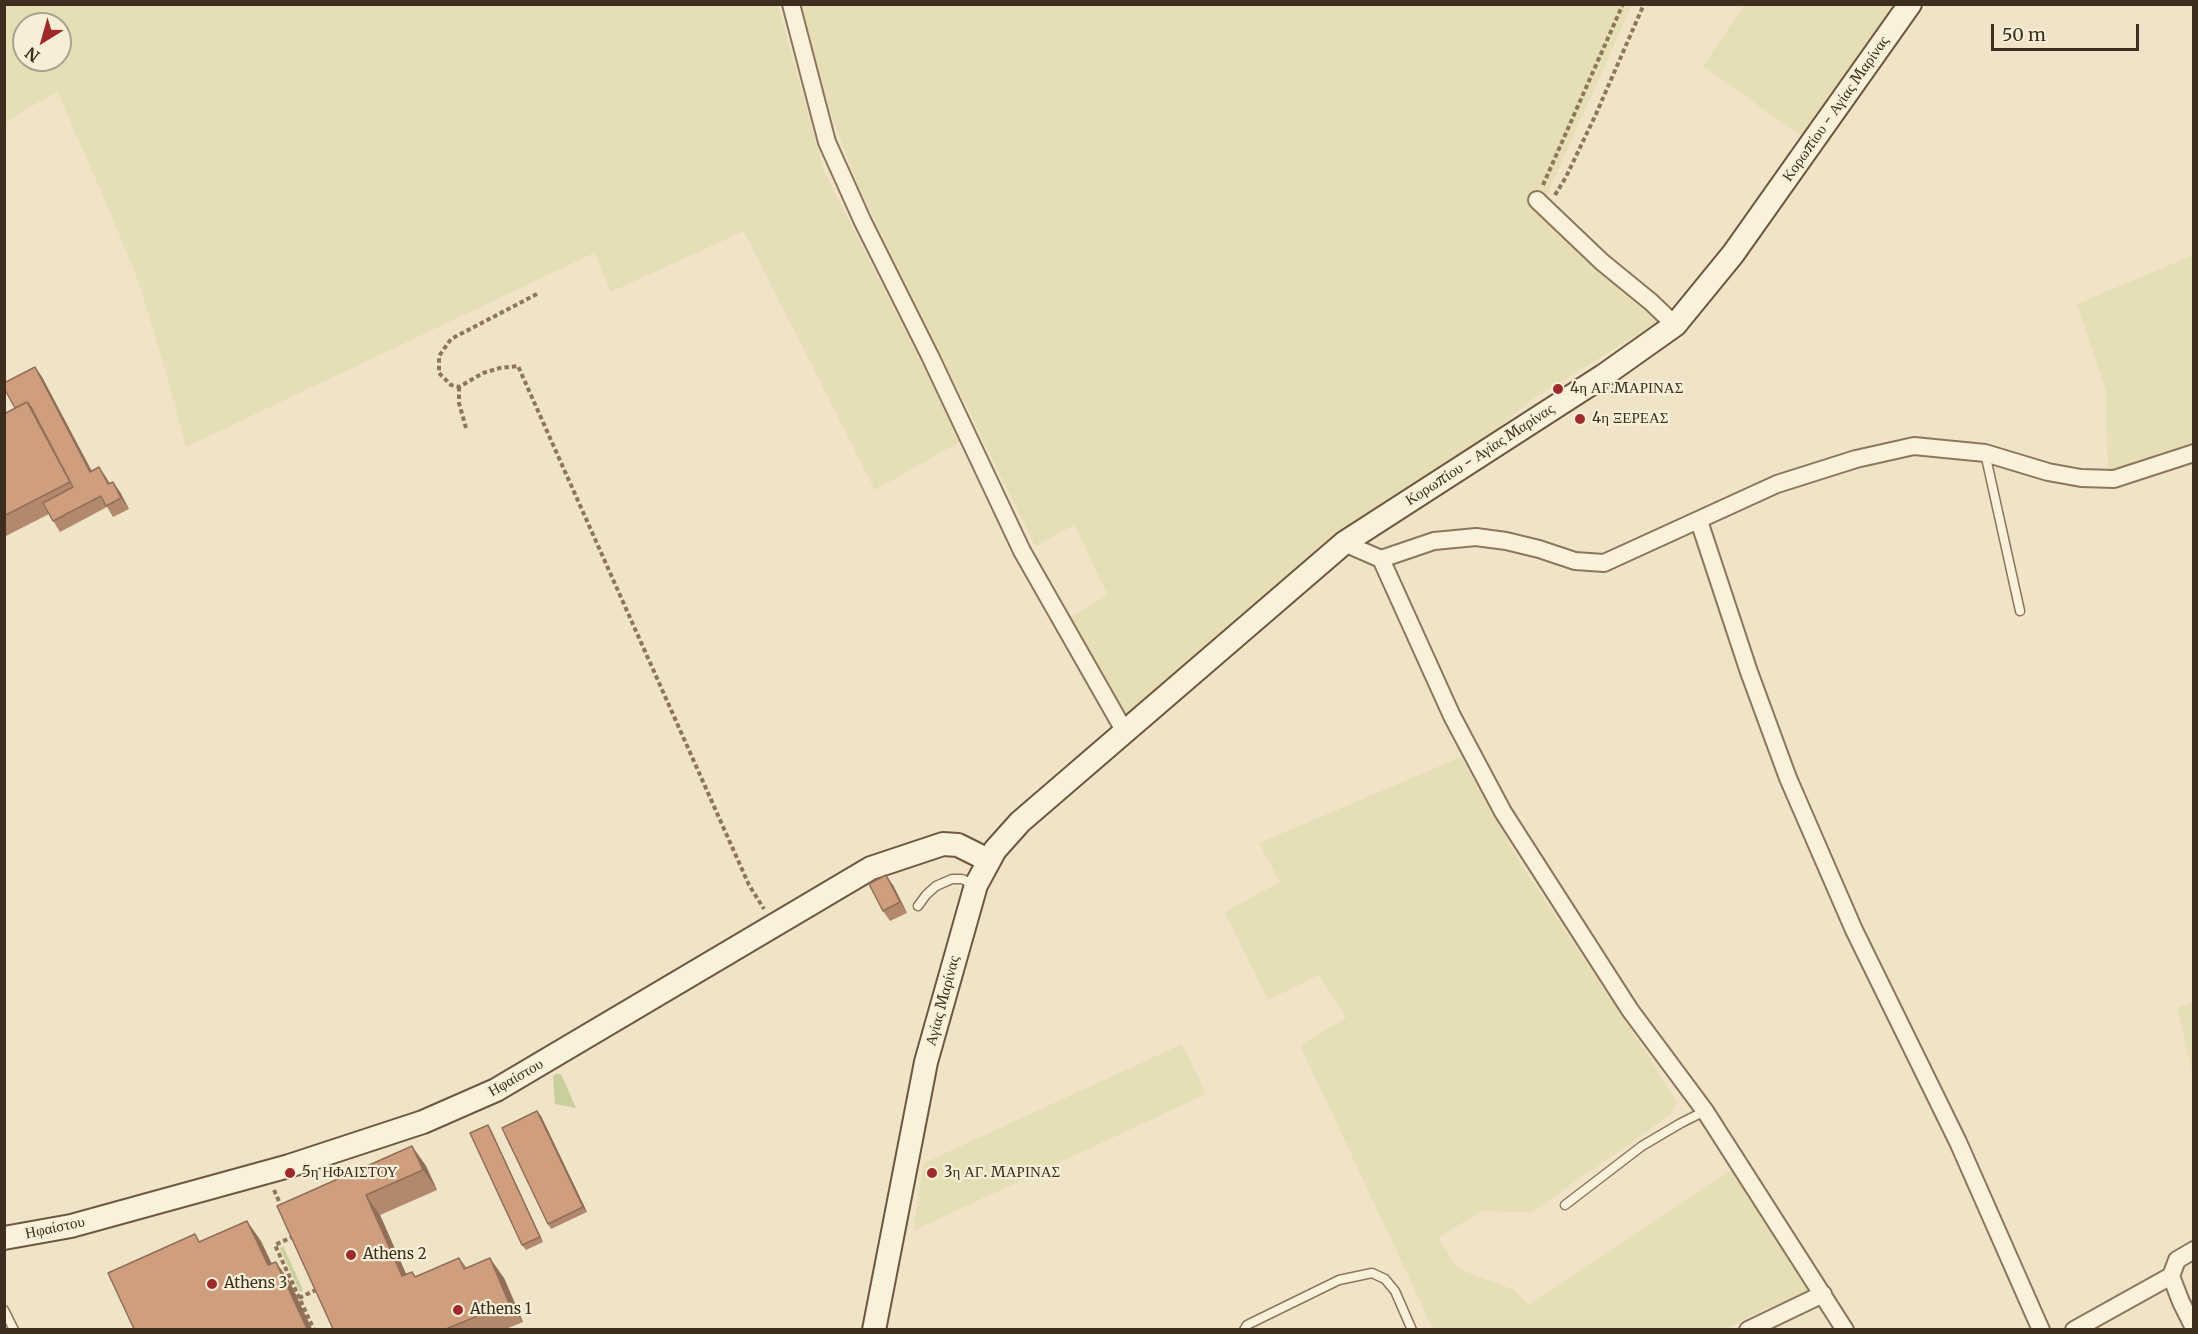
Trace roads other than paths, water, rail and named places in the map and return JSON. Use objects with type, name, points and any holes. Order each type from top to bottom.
[{"type":"main road","name":"Κορωπίου - Αγίας Μαρίνας","points":[[1125,732],[1344,543],[1603,376],[1675,326],[1734,254],[1910,4]]},
{"type":"main road","name":"Αγίας Μαρίνας","points":[[874,1329],[926,1062],[976,885],[988,860],[1020,822],[1125,732]]},
{"type":"main road","name":"Ηφαίστου","points":[[4,1238],[71,1226],[289,1166],[423,1122],[496,1090],[862,872],[931,846],[943,844],[958,845],[988,860]]},
{"type":"street","points":[[791,4],[827,142],[854,202],[1022,551],[1125,732]]},
{"type":"street","points":[[1542,204],[1602,262],[1651,302],[1675,326]]},
{"type":"street","points":[[1344,543],[1381,559],[1434,541],[1476,537],[1506,541],[1575,561],[1604,563],[1777,484],[1856,459],[1914,446],[1985,453],[2048,472],[2081,478],[2114,479],[2193,453]]},
{"type":"street","points":[[1699,520],[1749,672],[1788,778],[1854,930],[1958,1142],[2041,1329]]},
{"type":"street","points":[[1381,559],[1452,716],[1503,812],[1630,1010],[1705,1111],[1845,1329]]},
{"type":"street","points":[[2188,1327],[2171,1276],[2177,1260],[2193,1250]]},
{"type":"street","points":[[2074,1329],[2171,1276]]},
{"type":"street","points":[[1748,1329],[1823,1294]]},
{"type":"lane","points":[[1985,453],[2020,611]]},
{"type":"lane","points":[[918,906],[936,886],[952,879],[962,879],[976,885]]},
{"type":"lane","points":[[1565,1205],[1641,1146],[1705,1111]]},
{"type":"lane","points":[[1244,1329],[1247,1324],[1339,1280],[1372,1273],[1384,1279],[1395,1291],[1412,1329]]},
{"type":"lane","points":[[4,1310],[14,1329]]},
{"type":"place","name":"4η ΑΓ.ΜΑΡΙΝΑΣ","points":[[1558,389]]},
{"type":"place","name":"4η ΞΕΡΕΑΣ","points":[[1580,419]]},
{"type":"place","name":"5η ΗΦΑΙΣΤΟΥ","points":[[290,1173]]},
{"type":"place","name":"3η ΑΓ. ΜΑΡΙΝΑΣ","points":[[932,1173]]},
{"type":"place","name":"Athens 2","points":[[351,1255]]},
{"type":"place","name":"Athens 3","points":[[212,1284]]},
{"type":"place","name":"Athens 1","points":[[458,1310]]}]
